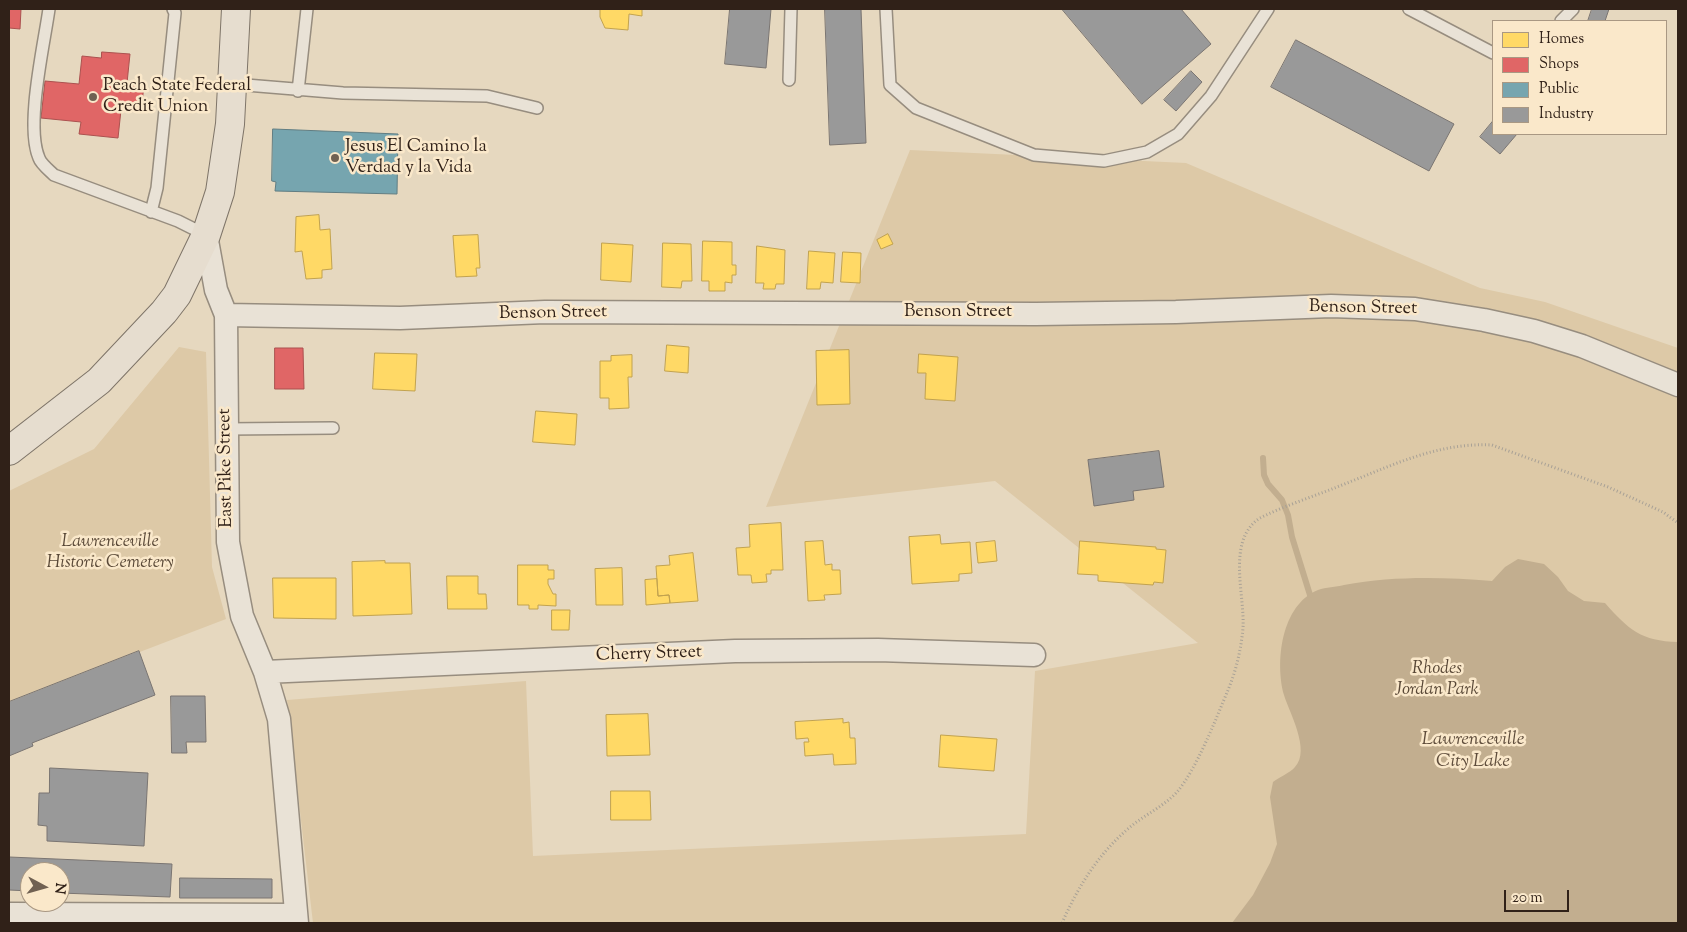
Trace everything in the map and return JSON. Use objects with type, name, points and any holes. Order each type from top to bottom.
[{"type":"main road","name":"East Pike Street","points":[[206,235],[220,192],[226,158],[234,84],[236,9]]},
{"type":"main road","points":[[9,451],[98,381],[164,312],[177,295],[206,235]]},
{"type":"street","name":"East Pike Street","points":[[206,235],[216,290],[226,315],[228,542],[233,579],[242,616],[265,672],[279,719],[297,919]]},
{"type":"street","name":"Benson Street","points":[[226,315],[400,318],[545,312],[1045,314],[1176,312],[1331,306],[1414,309],[1484,320],[1534,331],[1582,346],[1678,385]]},
{"type":"street","name":"Cherry Street","points":[[265,672],[735,651],[878,650],[1034,655]]},
{"type":"street","points":[[9,914],[297,919]]},
{"type":"lane","points":[[49,9],[34,115],[34,142],[39,160],[54,175],[178,221],[206,235]]},
{"type":"lane","points":[[151,212],[157,188],[175,14],[173,9]]},
{"type":"lane","points":[[298,91],[307,9]]},
{"type":"lane","points":[[789,80],[791,9]]},
{"type":"lane","points":[[886,9],[890,85],[916,108],[1034,155],[1104,161],[1147,152],[1178,134],[1211,96],[1268,9]]},
{"type":"lane","points":[[1409,9],[1492,51]]},
{"type":"lane","points":[[1562,20],[1573,9]]},
{"type":"lane","points":[[234,84],[298,91],[487,96],[537,108]]},
{"type":"lane","points":[[227,429],[333,428]]},
{"type":"path","points":[[1062,923],[1079,888],[1107,848],[1130,827],[1172,796],[1184,781],[1198,756],[1227,692],[1239,656],[1243,626],[1241,554],[1244,536],[1251,524],[1266,515],[1422,454],[1458,446],[1479,444],[1492,445],[1599,483],[1663,512],[1678,524]]},
{"type":"green space","name":"Rhodes Jordan Park","points":[[910,150],[1186,163],[1480,288],[1545,302],[1678,348],[1678,923],[313,923],[287,700],[526,681],[533,856],[1026,834],[1035,671],[1198,643],[995,481],[766,507]]},
{"type":"green space","name":"Lawrenceville Historic Cemetery","points":[[179,347],[206,352],[212,567],[226,619],[9,702],[9,491],[94,449]]},
{"type":"water","name":"Lawrenceville City Lake","points":[[1518,559],[1544,564],[1558,577],[1568,591],[1584,601],[1605,603],[1621,620],[1637,632],[1654,639],[1678,642],[1678,923],[1232,923],[1253,895],[1270,863],[1277,844],[1270,797],[1273,782],[1295,767],[1301,751],[1294,721],[1284,695],[1280,667],[1284,636],[1296,608],[1306,597],[1318,590],[1362,582],[1418,578],[1492,581],[1505,567]]},
{"type":"building: Homes","points":[[589,9],[642,9],[642,16],[629,14],[628,30],[605,28],[600,17],[600,10]]},
{"type":"building: Homes","points":[[319,215],[320,230],[330,229],[332,269],[322,270],[322,278],[306,279],[302,251],[295,252],[296,217]]},
{"type":"building: Homes","points":[[888,234],[893,244],[881,249],[877,240]]},
{"type":"building: Homes","points":[[478,235],[480,268],[476,268],[477,276],[456,277],[453,236]]},
{"type":"building: Homes","points":[[703,241],[732,242],[732,265],[736,265],[736,275],[732,275],[732,283],[725,282],[725,291],[709,291],[709,281],[702,281]]},
{"type":"building: Homes","points":[[602,243],[633,245],[631,282],[601,280]]},
{"type":"building: Homes","points":[[663,243],[691,244],[692,281],[682,281],[681,288],[662,287]]},
{"type":"building: Homes","points":[[757,246],[785,250],[784,284],[776,284],[775,289],[763,289],[764,283],[756,283]]},
{"type":"building: Homes","points":[[809,251],[835,253],[833,283],[821,282],[820,289],[807,289]]},
{"type":"building: Homes","points":[[843,252],[861,253],[860,283],[841,282]]},
{"type":"building: Homes","points":[[667,345],[689,347],[688,373],[665,371]]},
{"type":"building: Homes","points":[[849,350],[850,404],[817,405],[816,351]]},
{"type":"building: Homes","points":[[375,353],[417,354],[415,391],[373,389]]},
{"type":"building: Homes","points":[[919,354],[958,357],[955,401],[925,399],[926,373],[918,373]]},
{"type":"building: Homes","points":[[632,355],[632,377],[628,377],[629,408],[609,409],[609,398],[600,398],[600,361],[611,361],[611,356]]},
{"type":"building: Homes","points":[[536,411],[577,414],[575,445],[533,442]]},
{"type":"building: Homes","points":[[781,523],[783,570],[771,570],[771,574],[766,574],[767,582],[752,583],[751,575],[738,575],[736,548],[750,547],[749,525]]},
{"type":"building: Homes","points":[[940,535],[941,544],[970,542],[972,573],[959,574],[959,581],[912,584],[909,537]]},
{"type":"building: Homes","points":[[823,541],[825,565],[832,564],[832,570],[840,570],[841,594],[824,595],[825,600],[808,601],[805,542]]},
{"type":"building: Homes","points":[[995,541],[997,561],[978,563],[976,543]]},
{"type":"building: Homes","points":[[1080,541],[1156,547],[1156,549],[1166,550],[1163,583],[1154,582],[1153,585],[1098,581],[1098,575],[1078,574]]},
{"type":"building: Homes","points":[[693,553],[698,601],[670,603],[669,595],[658,596],[656,566],[670,565],[669,556]]},
{"type":"building: Homes","points":[[385,561],[385,563],[410,563],[412,614],[353,616],[352,562]]},
{"type":"building: Homes","points":[[518,565],[548,565],[548,570],[554,570],[554,579],[548,579],[548,584],[553,594],[556,594],[556,606],[538,605],[538,609],[529,609],[529,605],[518,605]]},
{"type":"building: Homes","points":[[622,568],[623,605],[596,605],[595,569]]},
{"type":"building: Homes","points":[[447,576],[478,576],[478,594],[486,594],[487,609],[448,609]]},
{"type":"building: Homes","points":[[273,578],[336,578],[336,619],[274,618]]},
{"type":"building: Homes","points":[[657,579],[658,596],[669,595],[670,603],[646,605],[645,580]]},
{"type":"building: Homes","points":[[552,610],[570,610],[569,630],[552,630]]},
{"type":"building: Homes","points":[[648,714],[650,755],[607,756],[606,715]]},
{"type":"building: Homes","points":[[843,719],[843,723],[849,722],[850,738],[855,738],[856,764],[834,765],[833,754],[805,756],[804,742],[809,742],[808,738],[796,739],[795,722]]},
{"type":"building: Homes","points":[[941,735],[997,739],[994,771],[939,767]]},
{"type":"building: Homes","points":[[611,791],[650,791],[651,820],[611,820]]},
{"type":"building: Shops","points":[[9,9],[21,9],[20,29],[9,28]]},
{"type":"building: Shops","name":"Peach State Federal Credit Union","points":[[102,52],[130,54],[127,83],[144,85],[141,112],[121,110],[118,138],[79,134],[81,122],[41,118],[45,81],[79,84],[82,56],[101,58]]},
{"type":"building: Shops","points":[[275,348],[303,348],[304,389],[275,389]]},
{"type":"building: Public","name":"Jesus El Camino la Verdad y la Vida","points":[[273,129],[398,134],[397,194],[275,191],[276,182],[272,181]]},
{"type":"building: Industry","points":[[730,9],[771,9],[766,68],[725,64]]},
{"type":"building: Industry","points":[[825,9],[861,9],[866,143],[830,145]]},
{"type":"building: Industry","points":[[1062,9],[1181,9],[1211,44],[1142,104]]},
{"type":"building: Industry","points":[[1592,9],[1609,9],[1605,20],[1588,20]]},
{"type":"building: Industry","points":[[1296,40],[1454,124],[1429,171],[1271,87]]},
{"type":"building: Industry","points":[[1191,71],[1202,82],[1176,111],[1164,100]]},
{"type":"building: Industry","points":[[1492,122],[1492,135],[1516,135],[1500,154],[1480,137]]},
{"type":"building: Industry","points":[[1159,451],[1164,487],[1133,491],[1134,500],[1094,506],[1088,460]]},
{"type":"building: Industry","points":[[139,651],[155,695],[32,743],[33,746],[9,756],[9,702]]},
{"type":"building: Industry","points":[[171,696],[205,696],[206,742],[186,742],[187,753],[172,753]]},
{"type":"building: Industry","points":[[50,768],[148,773],[144,846],[47,841],[47,826],[38,825],[39,793],[49,793]]},
{"type":"building: Industry","points":[[9,857],[172,864],[170,897],[70,893],[70,862],[20,862],[20,891],[9,890]]},
{"type":"building: Industry","points":[[180,878],[272,879],[272,898],[180,898]]},
{"type":"waterway","points":[[1263,458],[1264,475],[1268,484],[1282,500],[1288,515],[1292,537],[1310,595]]},
{"type":"place","name":"Peach State Federal Credit Union","points":[[93,97]]},
{"type":"place","name":"Jesus El Camino la Verdad y la Vida","points":[[335,158]]}]
